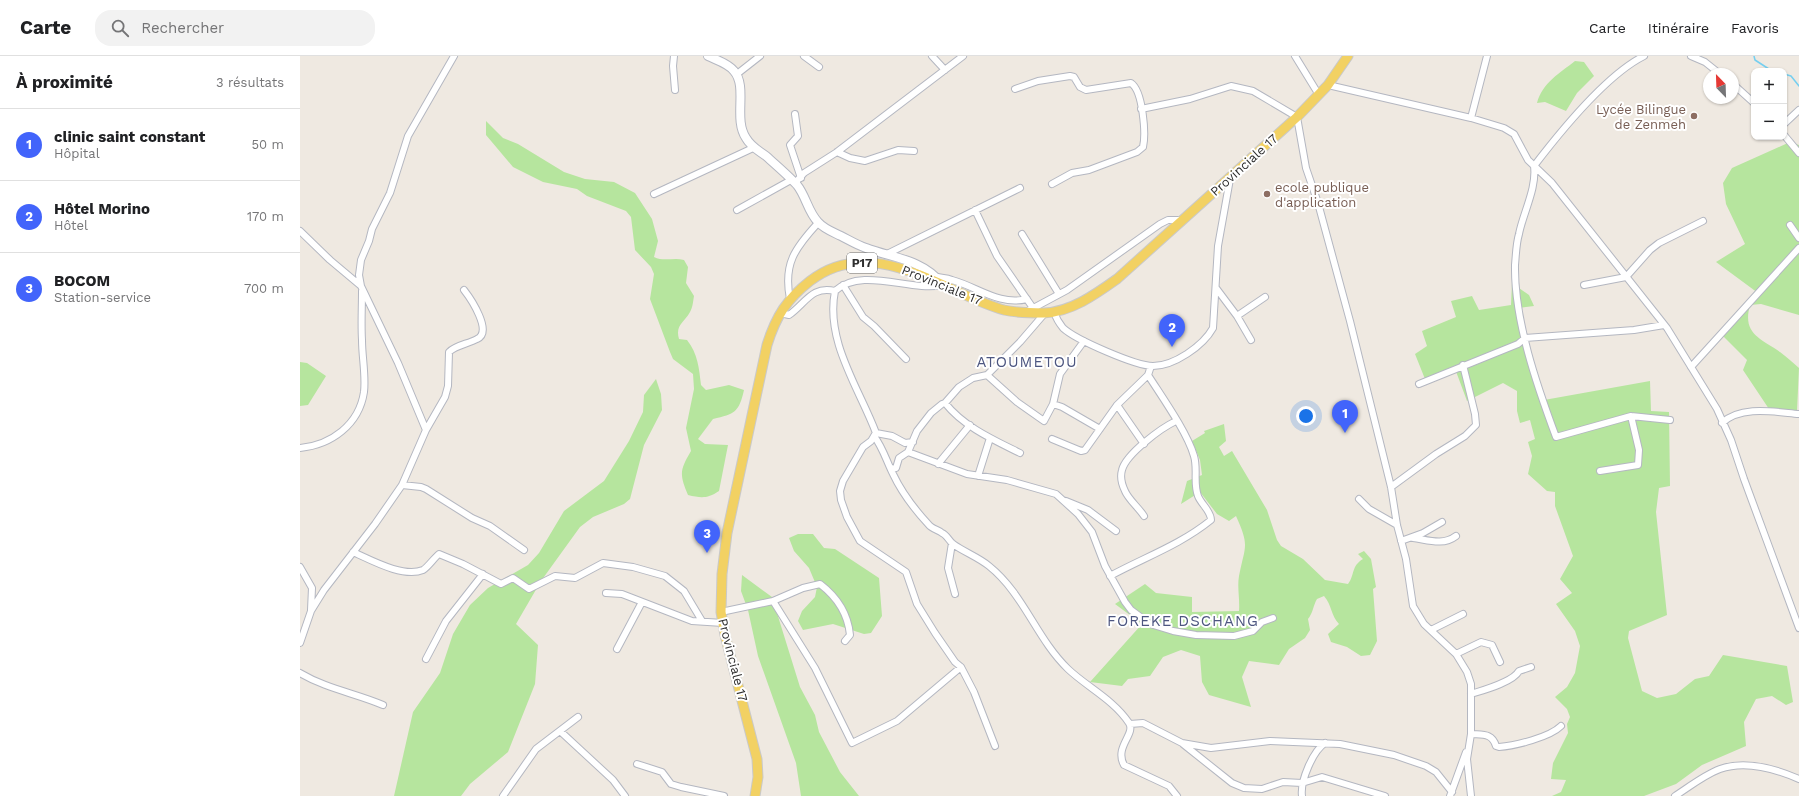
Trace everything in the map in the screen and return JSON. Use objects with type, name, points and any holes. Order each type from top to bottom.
[{"type":"main road","name":"Provinciale 17","points":[[755,796],[758,777],[757,759],[723,623],[722,574],[727,533],[767,345],[775,321],[790,299],[817,276],[849,264],[870,263],[900,268],[940,282],[1004,310],[1050,312],[1085,300],[1117,279],[1230,179],[1297,117],[1328,85],[1348,56]]},
{"type":"street","points":[[426,430],[398,363],[362,288],[359,275],[361,260],[372,228],[390,193],[408,136],[454,56]]},
{"type":"street","points":[[674,56],[673,66],[675,90]]},
{"type":"street","points":[[708,56],[729,66],[737,74],[740,89],[741,126],[745,137],[753,148],[795,180]]},
{"type":"street","points":[[737,74],[760,56]]},
{"type":"street","points":[[804,56],[819,66]]},
{"type":"street","points":[[932,56],[945,70]]},
{"type":"street","points":[[737,210],[795,180],[837,152],[962,56]]},
{"type":"street","points":[[1295,56],[1319,95]]},
{"type":"street","points":[[1471,118],[1487,56]]},
{"type":"street","points":[[1644,56],[1630,64],[1599,92],[1558,135],[1534,166],[1535,173],[1518,236],[1515,265],[1521,322],[1538,389],[1556,437],[1631,416],[1670,420]]},
{"type":"street","points":[[1691,56],[1705,62],[1712,68]]},
{"type":"street","points":[[1015,89],[1038,81],[1070,76],[1074,77],[1080,87],[1086,90],[1131,83],[1138,90],[1142,109],[1143,147],[1138,152],[1089,170],[1072,173],[1052,184]]},
{"type":"street","points":[[1328,85],[1471,118],[1504,128],[1514,134],[1534,166],[1552,182],[1664,325],[1717,409],[1722,423],[1731,440],[1799,628]]},
{"type":"street","points":[[1142,109],[1190,98],[1231,86],[1253,91],[1297,117],[1306,168],[1318,203],[1350,321],[1391,487],[1397,526],[1406,559],[1413,606],[1424,624],[1456,654],[1467,672],[1471,694],[1471,734],[1468,749],[1468,770],[1471,796]]},
{"type":"street","points":[[1739,89],[1751,99]]},
{"type":"street","points":[[1787,121],[1799,110]]},
{"type":"street","points":[[795,114],[798,136],[790,145],[795,180],[818,223],[828,230],[864,248],[887,254],[921,266],[940,282]]},
{"type":"street","points":[[1787,138],[1799,152]]},
{"type":"street","points":[[654,194],[753,148]]},
{"type":"street","points":[[837,152],[850,158],[865,161],[898,150],[914,151]]},
{"type":"street","points":[[891,469],[896,468],[899,458],[908,452],[924,422],[942,404],[946,403],[959,387],[973,378],[987,375],[1050,312],[1063,328],[1084,341],[1102,350],[1151,366],[1171,362],[1193,349],[1210,334],[1214,321],[1218,246],[1230,179]]},
{"type":"street","points":[[887,254],[1020,188]]},
{"type":"street","points":[[974,210],[997,256],[1027,299],[1029,310],[1058,294],[1160,224],[1168,220],[1183,220]]},
{"type":"street","points":[[1584,285],[1626,277],[1650,250],[1659,243],[1703,221]]},
{"type":"street","points":[[790,299],[787,286],[791,260],[798,246],[818,223]]},
{"type":"street","points":[[1790,225],[1799,238]]},
{"type":"street","points":[[300,231],[362,288]]},
{"type":"street","points":[[1022,234],[1058,294]]},
{"type":"street","points":[[1691,367],[1799,248]]},
{"type":"street","points":[[780,313],[789,314],[808,296],[817,291],[824,289],[835,291],[843,285],[859,281],[879,280],[925,288],[940,282],[953,280],[1005,300],[1016,302],[1027,299]]},
{"type":"street","points":[[843,285],[863,317],[874,326],[906,359]]},
{"type":"street","points":[[300,448],[316,446],[329,441],[336,436],[352,421],[361,404],[364,391],[361,333],[362,288]]},
{"type":"street","points":[[1216,288],[1237,316],[1251,340]]},
{"type":"street","points":[[300,643],[311,611],[324,590],[354,552],[402,485],[426,430],[445,397],[448,386],[448,352],[452,349],[479,339],[483,335],[484,330],[482,321],[464,290]]},
{"type":"street","points":[[835,291],[834,312],[840,349],[875,434],[902,490],[930,526],[944,534],[952,543],[989,566],[1009,585],[1059,660],[1082,681],[1107,699],[1130,724],[1131,730],[1123,744],[1120,754],[1124,765],[1168,786],[1177,796]]},
{"type":"street","points":[[1237,316],[1265,297]]},
{"type":"street","points":[[1419,384],[1518,344],[1525,338],[1634,330],[1664,325]]},
{"type":"street","points":[[987,375],[1017,402],[1044,421],[1052,404],[1060,374],[1084,341]]},
{"type":"street","points":[[1391,487],[1436,454],[1464,436],[1476,425],[1476,414],[1463,365]]},
{"type":"street","points":[[1052,439],[1081,451],[1088,448],[1117,405],[1148,376],[1151,366]]},
{"type":"street","points":[[1110,576],[1141,562],[1167,546],[1179,543],[1211,520],[1210,515],[1197,496],[1194,456],[1176,421],[1148,376]]},
{"type":"street","points":[[946,403],[956,414],[970,425],[990,438],[1020,453]]},
{"type":"street","points":[[1052,404],[1062,407],[1100,429]]},
{"type":"street","points":[[1117,405],[1144,444]]},
{"type":"street","points":[[1722,423],[1731,415],[1758,411],[1799,414]]},
{"type":"street","points":[[1600,471],[1638,465],[1639,450],[1631,416]]},
{"type":"street","points":[[1144,516],[1125,492],[1121,477],[1123,466],[1144,444],[1176,421]]},
{"type":"street","points":[[938,464],[970,425]]},
{"type":"street","points":[[875,434],[892,436],[905,443],[913,442]]},
{"type":"street","points":[[875,434],[871,441],[863,447],[843,481],[840,491],[841,500],[847,517],[860,541],[906,572],[917,604],[955,662],[961,667],[974,692],[994,746]]},
{"type":"street","points":[[978,476],[990,438]]},
{"type":"street","points":[[908,452],[938,464],[978,476],[1007,480],[1050,491],[1064,501],[1092,532],[1110,576],[1131,610],[1150,624],[1173,632],[1196,635],[1234,636],[1253,631],[1262,622],[1272,618]]},
{"type":"street","points":[[402,485],[426,489],[472,518],[490,526],[524,550]]},
{"type":"street","points":[[1359,499],[1365,506],[1397,526]]},
{"type":"street","points":[[1064,501],[1088,510],[1116,531]]},
{"type":"street","points":[[1402,541],[1413,538],[1442,522]]},
{"type":"street","points":[[1413,538],[1444,542],[1456,536]]},
{"type":"street","points":[[952,543],[948,568],[955,594]]},
{"type":"street","points":[[354,552],[383,566],[406,572],[423,570],[439,554],[501,584],[514,578],[529,589],[555,576],[576,578],[603,563],[633,567],[665,576],[684,591],[702,621]]},
{"type":"street","points":[[300,567],[312,588],[311,611]]},
{"type":"street","points":[[426,659],[429,656],[446,621],[483,574]]},
{"type":"street","points":[[722,612],[773,601],[803,588],[820,584],[835,597],[849,623],[850,635],[845,641]]},
{"type":"street","points":[[312,588],[324,590]]},
{"type":"street","points":[[606,593],[622,594],[692,621],[723,623]]},
{"type":"street","points":[[773,601],[815,668],[852,743],[897,721],[961,667]]},
{"type":"street","points":[[617,649],[642,602]]},
{"type":"street","points":[[1431,630],[1463,614]]},
{"type":"street","points":[[1456,654],[1481,642],[1492,645],[1500,662]]},
{"type":"street","points":[[1471,694],[1505,681],[1516,675],[1519,671],[1531,667]]},
{"type":"street","points":[[300,673],[329,687],[362,696],[383,705]]},
{"type":"street","points":[[503,796],[536,749],[578,717]]},
{"type":"street","points":[[1130,724],[1143,723],[1182,743],[1232,783],[1244,788],[1262,789],[1283,782],[1302,783],[1322,777],[1385,796]]},
{"type":"street","points":[[1471,734],[1491,736],[1494,739],[1496,746],[1507,747],[1556,732],[1561,726]]},
{"type":"street","points":[[560,731],[613,780],[625,796]]},
{"type":"street","points":[[1182,743],[1211,748],[1270,742],[1325,742],[1375,750],[1411,759],[1436,772],[1451,794]]},
{"type":"street","points":[[1302,796],[1302,783],[1314,754],[1318,747],[1325,742]]},
{"type":"street","points":[[1451,794],[1460,764],[1468,749]]},
{"type":"street","points":[[637,764],[662,772],[672,784],[692,791],[724,796]]},
{"type":"street","points":[[1675,796],[1720,769],[1738,764],[1762,767],[1799,779]]},
{"type":"green space","points":[[1575,61],[1584,62],[1594,76],[1577,93],[1566,111],[1545,102],[1537,103],[1539,96],[1547,84]]},
{"type":"green space","points":[[486,121],[503,138],[518,144],[564,172],[585,179],[614,182],[635,193],[652,219],[658,241],[654,257],[684,260],[688,267],[686,283],[694,296],[691,310],[679,327],[679,339],[687,340],[691,345],[699,367],[701,385],[706,390],[729,385],[744,390],[738,408],[731,413],[713,419],[698,439],[705,444],[728,445],[719,491],[704,497],[688,495],[683,482],[683,468],[691,451],[686,428],[694,389],[693,374],[673,359],[670,352],[650,299],[654,274],[651,267],[635,250],[631,217],[626,211],[587,196],[577,189],[543,182],[513,167],[486,135]]},
{"type":"green space","points":[[1790,142],[1799,145],[1799,315],[1761,304],[1750,305],[1748,323],[1754,334],[1783,354],[1799,368],[1797,411],[1769,409],[1743,370],[1747,360],[1720,333],[1758,293],[1716,262],[1745,244],[1726,204],[1723,183],[1732,168]]},
{"type":"green space","points":[[1512,283],[1529,295],[1534,306],[1519,308],[1544,400],[1650,381],[1651,411],[1669,412],[1670,486],[1659,488],[1656,512],[1667,615],[1629,631],[1628,638],[1642,691],[1657,698],[1676,694],[1695,679],[1709,676],[1723,655],[1787,666],[1793,702],[1786,705],[1772,696],[1756,699],[1744,722],[1746,746],[1702,765],[1676,784],[1644,796],[1552,796],[1561,792],[1566,780],[1551,779],[1553,763],[1568,733],[1567,724],[1570,717],[1567,709],[1555,697],[1567,687],[1575,673],[1580,646],[1575,631],[1556,604],[1572,593],[1560,579],[1573,556],[1555,506],[1555,492],[1547,491],[1528,474],[1532,456],[1528,442],[1535,439],[1530,420],[1520,423],[1517,411],[1517,391],[1503,383],[1467,401],[1454,366],[1425,379],[1415,354],[1427,346],[1422,331],[1456,317],[1451,301],[1472,296],[1479,310],[1511,305]]},
{"type":"green space","points":[[300,362],[307,363],[326,376],[308,405],[300,406]]},
{"type":"green space","points":[[656,379],[661,394],[662,410],[644,445],[630,499],[624,504],[593,517],[580,527],[541,581],[516,624],[538,645],[535,684],[508,752],[470,784],[461,796],[394,796],[413,712],[440,673],[453,634],[470,605],[488,588],[528,565],[539,553],[564,511],[604,481],[629,441],[643,412],[644,395]]},
{"type":"green space","points":[[1224,424],[1226,441],[1219,447],[1224,456],[1232,451],[1267,510],[1277,540],[1281,546],[1303,559],[1325,580],[1348,584],[1355,568],[1363,559],[1358,554],[1364,551],[1371,559],[1376,587],[1373,589],[1377,641],[1370,655],[1361,656],[1347,647],[1331,642],[1328,634],[1339,624],[1334,618],[1329,603],[1324,596],[1317,599],[1308,619],[1310,630],[1305,638],[1289,649],[1279,665],[1249,661],[1242,677],[1251,707],[1209,695],[1202,682],[1200,656],[1181,650],[1163,657],[1150,676],[1128,679],[1122,686],[1090,682],[1142,624],[1115,604],[1145,584],[1156,593],[1192,597],[1192,612],[1239,611],[1238,580],[1245,540],[1236,516],[1229,521],[1217,514],[1200,492],[1181,504],[1187,481],[1202,475],[1200,460],[1192,441],[1205,433],[1204,431]]},
{"type":"green space","points":[[798,534],[813,534],[824,548],[835,549],[879,578],[882,616],[871,633],[864,634],[833,624],[803,630],[798,621],[802,611],[815,597],[817,587],[809,568],[794,551],[789,538]]},
{"type":"green space","points":[[742,575],[772,597],[800,687],[815,715],[819,732],[840,772],[859,796],[801,796],[796,763],[758,656],[748,610],[741,591]]},
{"type":"waterway","points":[[1754,56],[1755,60],[1767,68]]},
{"type":"waterway","points":[[1787,75],[1791,76],[1799,86]]},
{"type":"place","name":"Lycée Bilingue de Zenmeh","points":[[1694,116]]},
{"type":"place","name":"ecole publique d'application","points":[[1267,194]]},
{"type":"place","name":"Hôtel Morino","points":[[1172,347]]},
{"type":"place","name":"clinic saint constant","points":[[1345,433]]},
{"type":"place","name":"BOCOM","points":[[707,553]]},
{"type":"district","name":"ATOUMETOU","points":[[1027,362]]},
{"type":"district","name":"FOREKE DSCHANG","points":[[1183,621]]}]
